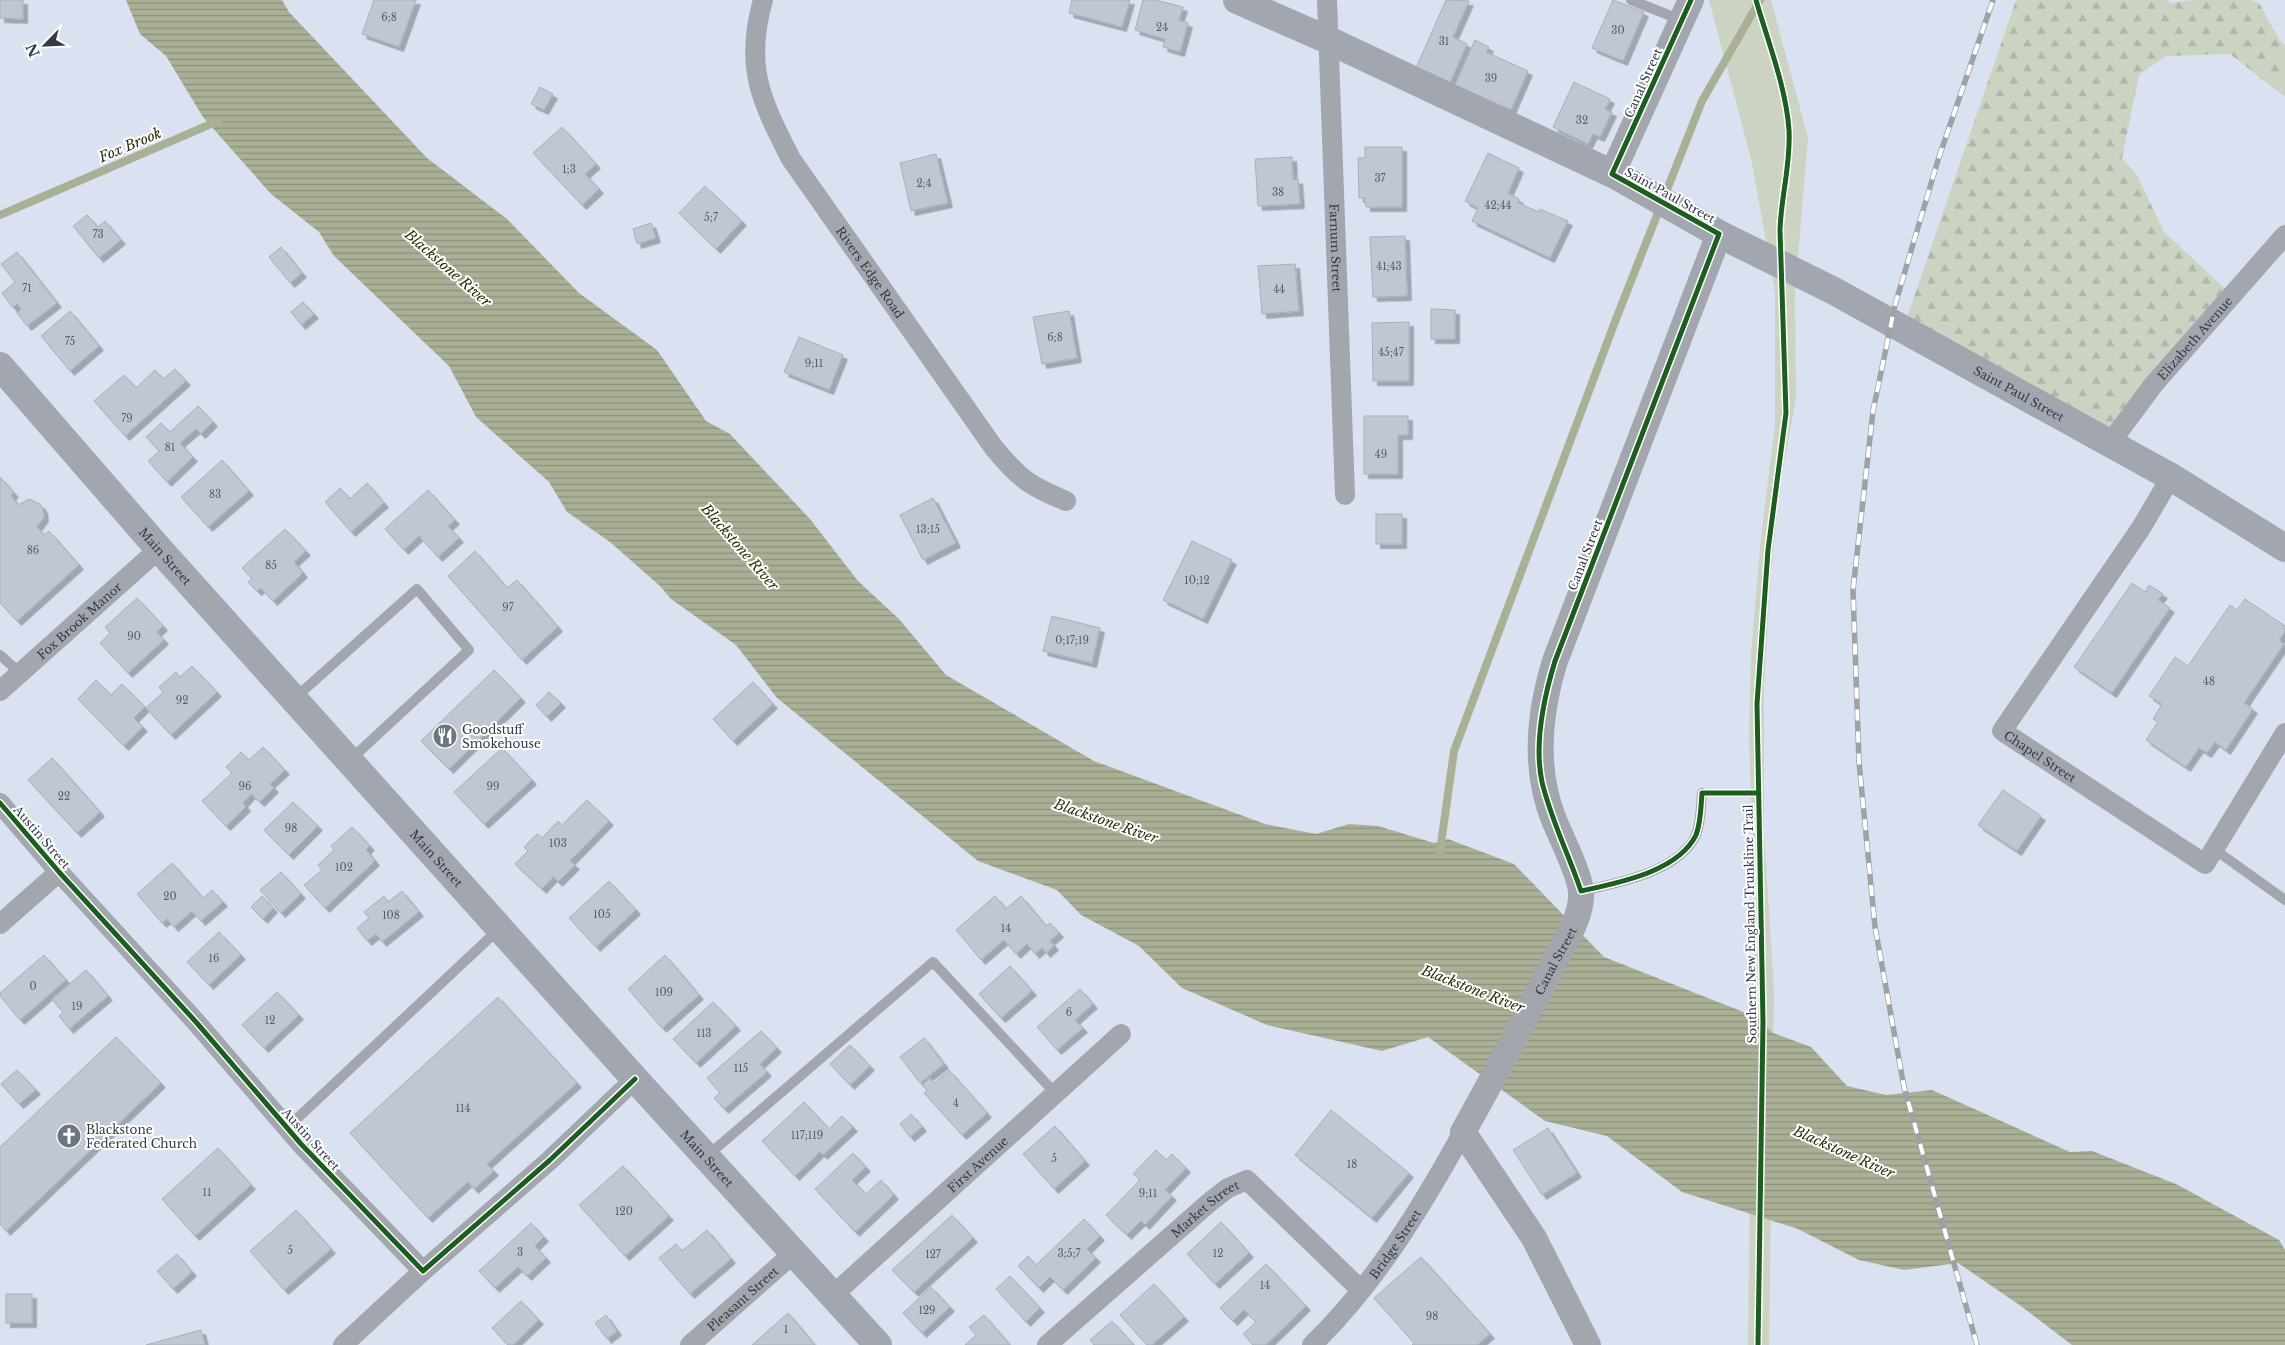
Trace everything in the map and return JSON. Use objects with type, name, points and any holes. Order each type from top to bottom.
[{"type":"main road","name":"Saint Paul Street","points":[[1236,0],[1328,40],[1612,174],[1719,234],[1834,291],[2110,443],[2171,477],[2285,548]]},
{"type":"main road","name":"Main Street","points":[[0,366],[159,549],[635,1079],[878,1345]]},
{"type":"street","name":"Rivers Edge Road","points":[[763,0],[757,22],[755,70],[768,115],[791,159],[994,448],[1022,478],[1036,489],[1066,501]]},
{"type":"street","name":"Farnum Street","points":[[1327,0],[1345,495]]},
{"type":"street","name":"Canal Street","points":[[1612,174],[1686,10]]},
{"type":"street","name":"Canal Street","points":[[1464,1132],[1520,1030],[1580,902],[1549,808],[1542,780],[1540,758],[1543,706],[1555,661],[1719,234]]},
{"type":"street","name":"Elizabeth Avenue","points":[[2110,443],[2154,384],[2285,235]]},
{"type":"street","name":"Chapel Street","points":[[2171,477],[2141,528],[2002,731],[2204,864],[2285,733]]},
{"type":"street","name":"Fox Brook Manor","points":[[0,691],[159,549]]},
{"type":"street","name":"Austin Street","points":[[0,803],[59,872],[196,1022],[287,1128],[423,1270]]},
{"type":"street","points":[[0,924],[59,872]]},
{"type":"street","name":"First Avenue","points":[[834,1295],[1121,1034]]},
{"type":"street","points":[[343,1345],[423,1270],[550,1160],[635,1079]]},
{"type":"street","points":[[1464,1132],[1534,1238],[1588,1345]]},
{"type":"street","name":"Bridge Street","points":[[1312,1345],[1328,1330],[1414,1219],[1464,1132]]},
{"type":"street","name":"Market Street","points":[[1047,1345],[1228,1188],[1246,1180],[1360,1290]]},
{"type":"street","name":"Pleasant Street","points":[[690,1345],[795,1252]]},
{"type":"lane","points":[[1631,0],[1686,10]]},
{"type":"lane","points":[[294,699],[417,589],[469,650],[349,760]]},
{"type":"lane","points":[[0,655],[20,673]]},
{"type":"lane","points":[[1580,902],[1666,865],[1684,850],[1696,835],[1702,793]]},
{"type":"lane","points":[[2214,849],[2285,900]]},
{"type":"lane","points":[[287,1128],[500,929]]},
{"type":"lane","points":[[706,1156],[933,962],[1056,1094]]},
{"type":"green space","points":[[1709,0],[1771,0],[1808,138],[1795,292],[1796,399],[1781,479],[1771,569],[1764,685],[1764,831],[1774,992],[1769,1345],[1748,1345],[1752,1011],[1756,935],[1749,740],[1751,654],[1761,537],[1775,425],[1775,292],[1752,163]]},
{"type":"green space","points":[[2016,0],[2167,0],[2171,3],[2192,0],[2251,0],[2259,3],[2280,41],[2285,45],[2285,97],[2230,54],[2166,56],[2139,75],[2122,158],[2137,175],[2164,232],[2232,295],[2126,436],[1902,332]]},
{"type":"water","name":"Blackstone River","points":[[126,0],[282,0],[289,12],[427,158],[507,219],[579,293],[657,350],[706,421],[730,434],[810,519],[858,581],[899,619],[946,675],[1094,761],[1265,824],[1316,834],[1349,824],[1378,826],[1434,843],[1448,839],[1514,864],[1604,957],[1756,1017],[1773,1033],[1811,1047],[1847,1086],[1886,1095],[1932,1090],[2070,1152],[2092,1151],[2176,1184],[2279,1240],[2285,1250],[2285,1345],[2072,1345],[2021,1306],[1958,1263],[1904,1270],[1859,1260],[1798,1229],[1682,1192],[1607,1136],[1545,1121],[1428,1037],[1382,1051],[1267,1025],[1182,988],[1139,946],[1081,915],[1057,890],[978,861],[777,698],[736,645],[671,599],[660,586],[610,542],[567,512],[549,482],[476,417],[449,366],[334,256],[319,232],[271,194],[203,117],[166,56],[140,34]]},
{"type":"building","points":[[0,0],[23,0],[23,19],[0,18]]},
{"type":"building","points":[[374,0],[416,0],[399,47],[362,34]]},
{"type":"building","points":[[1072,0],[1130,0],[1122,27],[1069,13]]},
{"type":"building","points":[[1143,0],[1156,0],[1183,7],[1179,20],[1188,23],[1180,52],[1163,47],[1165,39],[1135,30]]},
{"type":"building","points":[[1446,0],[1469,1],[1453,37],[1467,44],[1450,83],[1416,68]]},
{"type":"building","points":[[1613,0],[1644,12],[1623,61],[1592,48]]},
{"type":"building","points":[[1475,40],[1489,47],[1486,52],[1528,71],[1511,110],[1455,85]]},
{"type":"building","points":[[1574,82],[1610,99],[1605,109],[1612,112],[1600,137],[1593,134],[1588,144],[1553,127]]},
{"type":"building","points":[[540,87],[553,94],[544,110],[531,104]]},
{"type":"building","points":[[562,127],[596,164],[585,174],[599,189],[582,205],[533,153]]},
{"type":"building","points":[[1365,147],[1402,147],[1402,207],[1366,207],[1365,198],[1359,198],[1358,158],[1365,158]]},
{"type":"building","points":[[1488,153],[1519,168],[1508,193],[1519,199],[1518,203],[1539,212],[1540,209],[1568,221],[1550,258],[1472,221],[1478,208],[1465,201]]},
{"type":"building","points":[[936,154],[948,203],[911,211],[900,163]]},
{"type":"building","points":[[1292,157],[1293,180],[1298,179],[1300,204],[1258,206],[1255,159]]},
{"type":"building","points":[[705,186],[742,221],[716,249],[679,213]]},
{"type":"building","points":[[87,215],[98,227],[105,221],[121,240],[99,258],[73,226]]},
{"type":"building","points":[[651,223],[656,238],[637,244],[633,229]]},
{"type":"building","points":[[1405,236],[1407,296],[1373,297],[1370,237]]},
{"type":"building","points":[[281,247],[302,273],[290,283],[269,257]]},
{"type":"building","points":[[17,252],[57,303],[27,326],[17,313],[21,309],[17,304],[13,308],[2,293],[15,282],[1,264]]},
{"type":"building","points":[[1295,264],[1299,311],[1262,314],[1258,266]]},
{"type":"building","points":[[303,302],[314,314],[301,325],[291,312]]},
{"type":"building","points":[[1431,309],[1455,310],[1455,339],[1431,339]]},
{"type":"building","points":[[70,311],[99,346],[70,371],[41,336]]},
{"type":"building","points":[[1069,311],[1077,358],[1042,364],[1033,317]]},
{"type":"building","points":[[1409,322],[1409,381],[1373,381],[1372,323]]},
{"type":"building","points":[[799,337],[843,355],[829,390],[784,372]]},
{"type":"building","points":[[175,369],[186,381],[125,436],[94,401],[124,375],[136,388],[155,370],[163,379]]},
{"type":"building","points":[[198,406],[213,422],[201,434],[196,429],[180,443],[193,457],[167,482],[148,461],[159,451],[146,437],[161,423],[170,432]]},
{"type":"building","points":[[1364,416],[1408,416],[1408,435],[1398,435],[1398,474],[1364,474]]},
{"type":"building","points":[[222,460],[249,491],[208,527],[181,497]]},
{"type":"building","points":[[0,477],[14,493],[11,496],[18,505],[29,499],[40,504],[44,517],[37,527],[44,535],[49,531],[79,565],[17,621],[0,603]]},
{"type":"building","points":[[367,483],[384,503],[351,532],[325,502],[340,488],[350,499]]},
{"type":"building","points":[[428,490],[455,520],[448,526],[459,538],[438,557],[419,536],[404,550],[385,529]]},
{"type":"building","points":[[933,498],[956,543],[923,560],[900,515]]},
{"type":"building","points":[[1376,514],[1402,514],[1402,544],[1376,544]]},
{"type":"building","points":[[285,529],[306,551],[294,562],[303,573],[273,601],[261,588],[257,591],[248,582],[252,579],[242,568]]},
{"type":"building","points":[[1192,541],[1232,560],[1203,619],[1163,600]]},
{"type":"building","points":[[475,551],[507,588],[517,580],[558,627],[522,660],[448,576]]},
{"type":"building","points":[[2132,583],[2145,592],[2149,585],[2163,594],[2158,600],[2170,608],[2112,693],[2074,667]]},
{"type":"building","points":[[137,598],[163,626],[157,632],[164,640],[128,673],[100,643],[110,633],[105,627]]},
{"type":"building","points":[[2245,599],[2285,626],[2285,631],[2279,640],[2284,644],[2244,703],[2253,709],[2226,750],[2215,742],[2207,753],[2199,748],[2186,767],[2146,740],[2158,722],[2153,719],[2162,704],[2149,696],[2175,657],[2188,666],[2230,605],[2237,610]]},
{"type":"building","points":[[1052,616],[1100,628],[1092,663],[1043,651]]},
{"type":"building","points":[[192,666],[217,692],[171,735],[146,708],[163,692],[159,687],[176,672],[180,677]]},
{"type":"building","points":[[494,670],[521,698],[449,769],[421,741]]},
{"type":"building","points":[[96,680],[111,695],[122,684],[145,707],[134,718],[143,727],[124,746],[78,699]]},
{"type":"building","points":[[753,682],[773,704],[733,741],[713,719]]},
{"type":"building","points":[[549,692],[561,703],[547,717],[536,705]]},
{"type":"building","points":[[263,747],[285,770],[270,784],[274,788],[260,802],[251,794],[243,803],[246,807],[226,826],[202,801],[232,773],[226,767],[241,752],[249,760]]},
{"type":"building","points":[[502,748],[532,780],[484,824],[454,792]]},
{"type":"building","points":[[52,758],[100,812],[77,833],[28,780]]},
{"type":"building","points":[[2003,790],[2041,816],[2017,851],[1978,825]]},
{"type":"building","points":[[587,800],[609,821],[570,861],[575,865],[558,882],[553,877],[542,889],[515,864],[528,851],[524,847],[537,834],[542,838],[558,821],[562,825]]},
{"type":"building","points":[[293,802],[318,826],[289,855],[264,830]]},
{"type":"building","points":[[352,827],[370,846],[366,850],[375,861],[325,908],[304,885],[322,870],[318,865],[334,850],[331,846]]},
{"type":"building","points":[[172,863],[203,898],[212,890],[223,902],[201,921],[192,911],[174,927],[167,919],[162,923],[137,894]]},
{"type":"building","points":[[281,872],[301,894],[281,913],[260,890]]},
{"type":"building","points":[[609,881],[636,910],[596,947],[569,918]]},
{"type":"building","points":[[402,891],[419,912],[382,942],[376,934],[367,941],[357,928],[369,918],[364,912],[384,896],[388,902]]},
{"type":"building","points":[[262,896],[273,908],[263,919],[251,907]]},
{"type":"building","points":[[995,896],[1006,909],[1021,896],[1046,926],[1050,923],[1059,933],[1050,941],[1054,946],[1046,953],[1042,948],[1035,954],[1027,944],[1016,954],[1004,940],[981,960],[956,930]]},
{"type":"building","points":[[219,932],[241,955],[209,985],[187,962]]},
{"type":"building","points":[[44,955],[66,980],[20,1020],[0,996],[0,993]]},
{"type":"building","points":[[665,955],[699,995],[662,1028],[628,989]]},
{"type":"building","points":[[1010,966],[1032,991],[1001,1018],[979,994]]},
{"type":"building","points":[[86,970],[108,996],[69,1029],[59,1016],[63,1013],[52,999]]},
{"type":"building","points":[[1080,989],[1093,1004],[1075,1020],[1083,1028],[1057,1050],[1037,1027]]},
{"type":"building","points":[[277,992],[299,1015],[264,1048],[242,1025]]},
{"type":"building","points":[[498,997],[577,1083],[487,1164],[494,1171],[474,1189],[468,1182],[428,1218],[350,1133]]},
{"type":"building","points":[[713,1002],[736,1026],[696,1063],[673,1039]]},
{"type":"building","points":[[761,1031],[777,1048],[760,1064],[767,1072],[724,1109],[714,1098],[720,1093],[707,1078]]},
{"type":"building","points":[[116,1037],[161,1083],[6,1231],[0,1224],[0,1147]]},
{"type":"building","points":[[924,1038],[944,1064],[920,1083],[900,1057]]},
{"type":"building","points":[[850,1045],[870,1066],[850,1085],[830,1064]]},
{"type":"building","points":[[17,1070],[36,1090],[19,1104],[1,1084]]},
{"type":"building","points":[[949,1070],[987,1113],[962,1135],[924,1093],[927,1090],[922,1085],[930,1078],[934,1083]]},
{"type":"building","points":[[804,1102],[829,1129],[842,1116],[853,1127],[823,1155],[820,1152],[795,1176],[762,1141]]},
{"type":"building","points":[[1331,1110],[1409,1173],[1372,1218],[1295,1155]]},
{"type":"building","points":[[911,1114],[922,1127],[910,1137],[900,1124]]},
{"type":"building","points":[[1055,1126],[1085,1161],[1054,1189],[1023,1154]]},
{"type":"building","points":[[1548,1128],[1577,1173],[1542,1195],[1513,1150]]},
{"type":"building","points":[[218,1148],[251,1185],[195,1236],[162,1199]]},
{"type":"building","points":[[1156,1150],[1166,1160],[1172,1154],[1186,1168],[1165,1190],[1172,1196],[1145,1225],[1141,1221],[1127,1235],[1106,1215],[1140,1180],[1133,1174]]},
{"type":"building","points":[[853,1153],[866,1167],[852,1180],[866,1194],[881,1180],[894,1195],[855,1232],[815,1189]]},
{"type":"building","points":[[623,1166],[669,1216],[625,1256],[579,1205]]},
{"type":"building","points":[[296,1210],[331,1249],[284,1290],[250,1251]]},
{"type":"building","points":[[952,1215],[973,1238],[914,1292],[892,1270]]},
{"type":"building","points":[[1084,1219],[1100,1236],[1087,1249],[1096,1258],[1063,1290],[1050,1277],[1039,1288],[1018,1266],[1028,1256],[1036,1265]]},
{"type":"building","points":[[1221,1222],[1249,1253],[1215,1284],[1187,1254]]},
{"type":"building","points":[[531,1223],[544,1237],[535,1246],[546,1258],[527,1276],[518,1267],[495,1288],[479,1271]]},
{"type":"building","points":[[707,1230],[731,1259],[690,1294],[659,1258],[676,1244],[682,1251]]},
{"type":"building","points":[[177,1254],[192,1272],[173,1289],[157,1271]]},
{"type":"building","points":[[1421,1257],[1490,1334],[1477,1345],[1412,1345],[1414,1343],[1374,1298]]},
{"type":"building","points":[[1266,1264],[1306,1306],[1266,1345],[1253,1345],[1243,1334],[1256,1322],[1244,1310],[1233,1321],[1220,1308]]},
{"type":"building","points":[[1010,1276],[1040,1308],[1026,1322],[996,1289]]},
{"type":"building","points":[[1154,1284],[1184,1317],[1152,1345],[1147,1345],[1120,1315]]},
{"type":"building","points":[[931,1287],[950,1307],[922,1333],[903,1313]]},
{"type":"building","points":[[6,1294],[32,1294],[32,1323],[6,1323]]},
{"type":"building","points":[[521,1301],[539,1320],[513,1345],[508,1345],[492,1328]]},
{"type":"building","points":[[788,1313],[815,1345],[752,1345]]},
{"type":"building","points":[[606,1315],[617,1331],[607,1339],[595,1323]]},
{"type":"building","points":[[984,1315],[1010,1345],[965,1345],[976,1335],[969,1327]]},
{"type":"building","points":[[1112,1321],[1134,1345],[1094,1345],[1090,1340]]},
{"type":"building","points":[[201,1330],[205,1345],[146,1345]]},
{"type":"waterway","points":[[1440,851],[1454,751],[1616,319],[1702,101],[1760,0]]},
{"type":"waterway","name":"Fox Brook","points":[[0,215],[218,121]]},
{"type":"railway","points":[[1977,1345],[1904,1087],[1875,927],[1859,762],[1853,590],[1873,411],[1895,305],[1938,160],[1993,0]]},
{"type":"cycle path","points":[[1691,0],[1612,174],[1719,234],[1555,661],[1541,721],[1540,767],[1550,810],[1581,891],[1628,880],[1661,867],[1676,858],[1687,848],[1696,835],[1700,819],[1702,793],[1757,793]]},
{"type":"cycle path","name":"Southern New England Trunkline Trail","points":[[1756,0],[1776,65],[1784,97],[1789,130],[1780,230],[1786,413],[1768,550],[1757,704],[1763,1022],[1758,1345]]},
{"type":"cycle path","points":[[0,803],[59,872],[196,1022],[301,1144],[423,1271],[550,1160],[635,1079]]},
{"type":"place","name":"Goodstuff Smokehouse","points":[[445,736]]},
{"type":"place","name":"Blackstone Federated Church","points":[[69,1136]]}]
